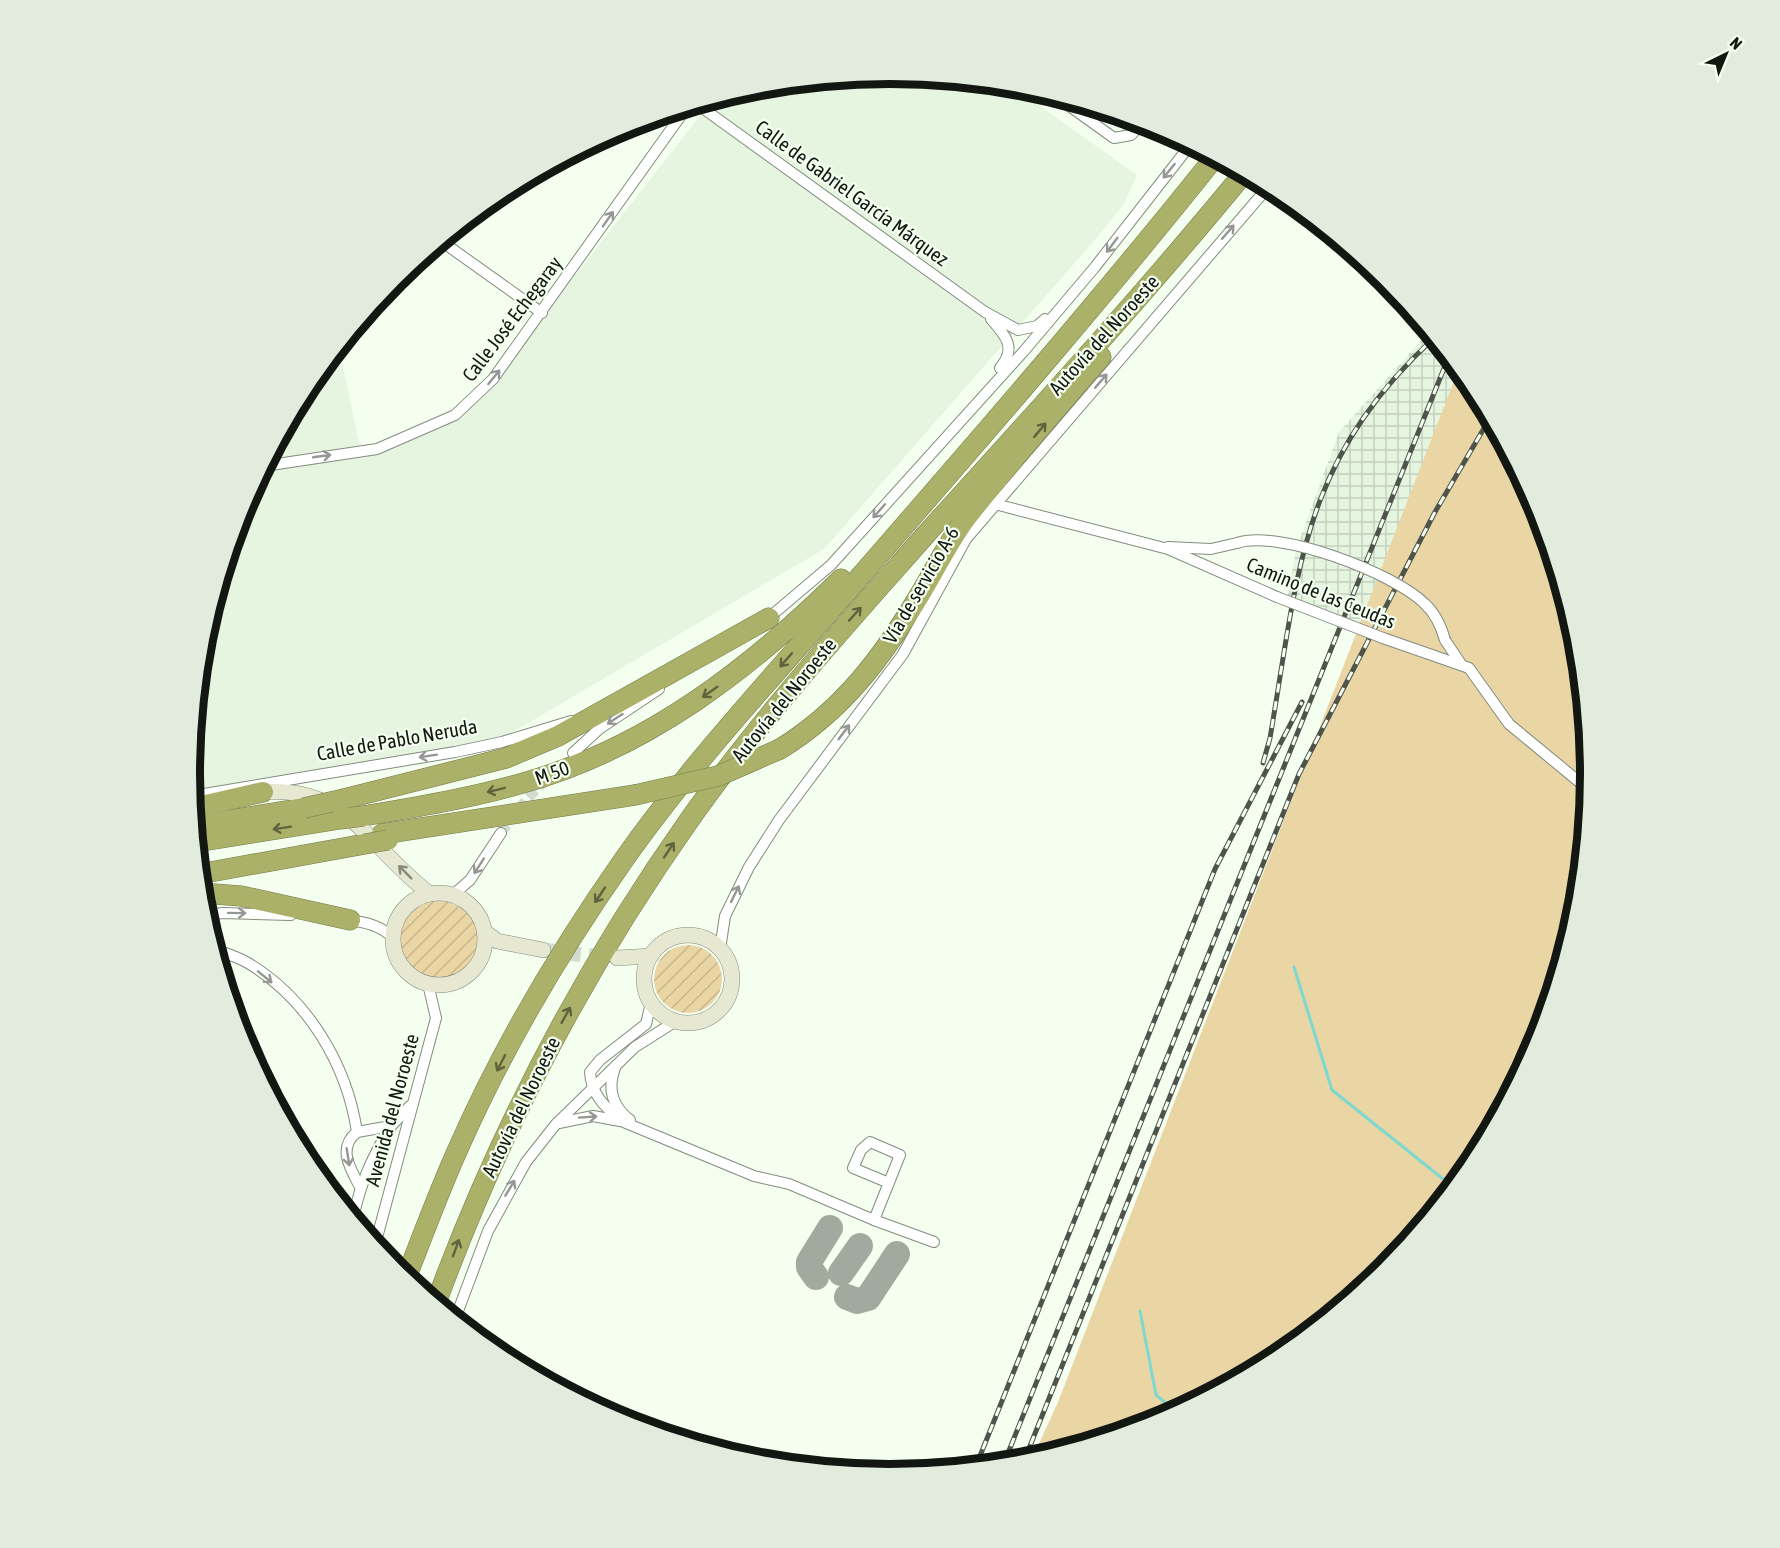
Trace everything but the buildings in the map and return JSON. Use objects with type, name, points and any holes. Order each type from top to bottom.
[{"type":"highway","name":"Autovía del Noroeste","points":[[410,1269],[459,1147],[507,1050],[554,967],[624,859],[657,814],[743,710],[1134,258],[1211,163]]},
{"type":"highway","name":"Autovía del Noroeste","points":[[439,1296],[464,1227],[502,1140],[542,1059],[607,947],[691,818],[754,735],[828,644],[1239,179]]},
{"type":"highway","points":[[206,863],[374,839],[635,795],[718,776],[780,748],[816,725],[842,702],[873,668],[896,635],[966,519],[1248,185]]},
{"type":"highway","name":"M 50","points":[[203,841],[363,816],[463,798],[525,783],[571,767],[614,748],[679,713],[740,671],[803,617],[849,571],[996,407],[1017,394]]},
{"type":"highway","points":[[202,825],[304,808],[506,758],[558,736],[769,618]]},
{"type":"highway","points":[[201,806],[263,792]]},
{"type":"highway","points":[[207,872],[374,839]]},
{"type":"highway","points":[[211,894],[241,896],[350,920]]},
{"type":"street","points":[[1074,109],[1109,135],[1118,138],[1131,135],[1136,130]]},
{"type":"street","name":"Calle de Gabriel García Márquez","points":[[705,110],[985,312],[1018,330],[1037,327],[1095,267]]},
{"type":"street","name":"Calle José Echegaray","points":[[273,465],[376,449],[455,415],[492,379],[542,313],[680,117]]},
{"type":"street","points":[[573,753],[599,729],[741,640],[831,565],[1095,267],[1186,151]]},
{"type":"street","name":"Vía de servicio A-6","points":[[720,949],[725,916],[763,845],[903,654],[966,539],[1263,193]]},
{"type":"street","points":[[447,245],[542,313]]},
{"type":"street","name":"Calle de Gabriel García Márquez","points":[[918,468],[1005,362],[1010,351],[1009,340],[985,312]]},
{"type":"street","name":"Camino de las Ceudas","points":[[995,504],[1159,547],[1277,597],[1383,638],[1461,664],[1473,673],[1509,724],[1580,782]]},
{"type":"street","points":[[1159,547],[1211,549],[1261,539],[1286,542],[1312,549],[1406,588],[1425,603],[1441,626],[1445,640],[1461,664]]},
{"type":"street","name":"Calle de Pablo Neruda","points":[[200,795],[455,752],[502,742],[606,710]]},
{"type":"street","points":[[201,800],[263,792],[301,792],[330,804],[347,816],[430,894]]},
{"type":"street","points":[[453,895],[470,880],[501,833]]},
{"type":"street","points":[[485,932],[482,956],[476,967],[461,980],[442,986],[428,984],[414,978],[402,967],[395,953],[393,938],[397,921],[407,906],[430,894],[453,895],[474,909],[485,932],[497,941],[543,950]]},
{"type":"street","points":[[214,915],[270,914],[350,920],[375,925],[387,931],[393,938]]},
{"type":"street","points":[[678,936],[700,937],[720,949],[732,975],[731,989],[726,1002],[717,1013],[704,1020],[691,1023],[676,1022],[662,1015],[651,1003],[644,976],[651,956],[658,947],[678,936]]},
{"type":"street","points":[[482,956],[519,947]]},
{"type":"street","points":[[224,953],[249,963],[294,1000],[331,1049],[354,1107],[357,1132]]},
{"type":"street","points":[[644,976],[634,967],[617,958],[651,956]]},
{"type":"street","name":"Avenida del Noroeste","points":[[377,1236],[436,1018],[428,984]]},
{"type":"street","points":[[621,1121],[604,1107],[592,1088],[590,1072],[594,1065],[646,1024],[651,1003]]},
{"type":"street","points":[[458,1311],[488,1231],[526,1162],[556,1124],[635,1047],[676,1022]]},
{"type":"street","points":[[617,1064],[610,1080],[611,1096],[623,1114],[639,1127]]},
{"type":"street","points":[[355,1209],[360,1187],[372,1157],[391,1126],[412,1103]]},
{"type":"street","points":[[556,1124],[593,1116],[621,1121],[754,1176],[789,1184],[874,1220],[934,1242]]},
{"type":"street","points":[[360,1187],[345,1157],[347,1145],[357,1132],[391,1126]]},
{"type":"street","points":[[874,1220],[889,1183],[900,1155],[870,1142],[861,1150],[853,1168],[889,1183]]},
{"type":"shaded area","points":[[845,85],[935,85],[980,90],[1029,98],[1137,175],[1124,204],[1095,240],[824,549],[503,738],[200,794],[201,729],[206,684],[213,639],[224,595],[237,552],[271,469],[316,391],[341,357],[362,458],[473,406],[704,110],[755,97]]},
{"type":"shaded area","points":[[1424,338],[1469,399],[1407,643],[1287,598],[1296,550],[1339,432]]},
{"type":"shaded area","points":[[1455,379],[1488,429],[1509,469],[1543,552],[1567,639],[1579,729],[1579,819],[1567,909],[1543,996],[1527,1038],[1488,1119],[1437,1194],[1378,1262],[1310,1321],[1235,1372],[1195,1393],[1112,1427],[1037,1448],[1058,1402]]},
{"type":"shaded area","points":[[431,901],[447,901],[461,907],[472,918],[478,932],[478,948],[472,962],[461,973],[447,979],[431,979],[417,973],[406,962],[400,948],[400,932],[406,918],[417,907]]},
{"type":"shaded area","points":[[695,945],[707,951],[716,960],[722,972],[720,992],[712,1003],[695,1013],[681,1013],[664,1003],[656,992],[654,972],[664,955],[675,947]]},
{"type":"waterway","points":[[1294,967],[1332,1090],[1446,1181]]},
{"type":"waterway","points":[[1140,1311],[1156,1395],[1168,1405]]},
{"type":"taxiway","points":[[816,1277],[809,1267],[809,1262],[830,1228]]},
{"type":"taxiway","points":[[841,1273],[860,1246]]},
{"type":"taxiway","points":[[847,1297],[857,1301],[868,1298],[897,1254]]},
{"type":"tunnel","points":[[501,833],[526,800],[547,779]]},
{"type":"tunnel","points":[[543,950],[611,958]]},
{"type":"railway","points":[[1263,763],[1270,738],[1299,570],[1313,522],[1331,475],[1356,429],[1390,384],[1429,344]]},
{"type":"railway","points":[[1008,1454],[1445,365]]},
{"type":"railway","points":[[1028,1450],[1299,774],[1435,512],[1486,425]]},
{"type":"railway","points":[[979,1458],[1215,869],[1302,702]]}]
